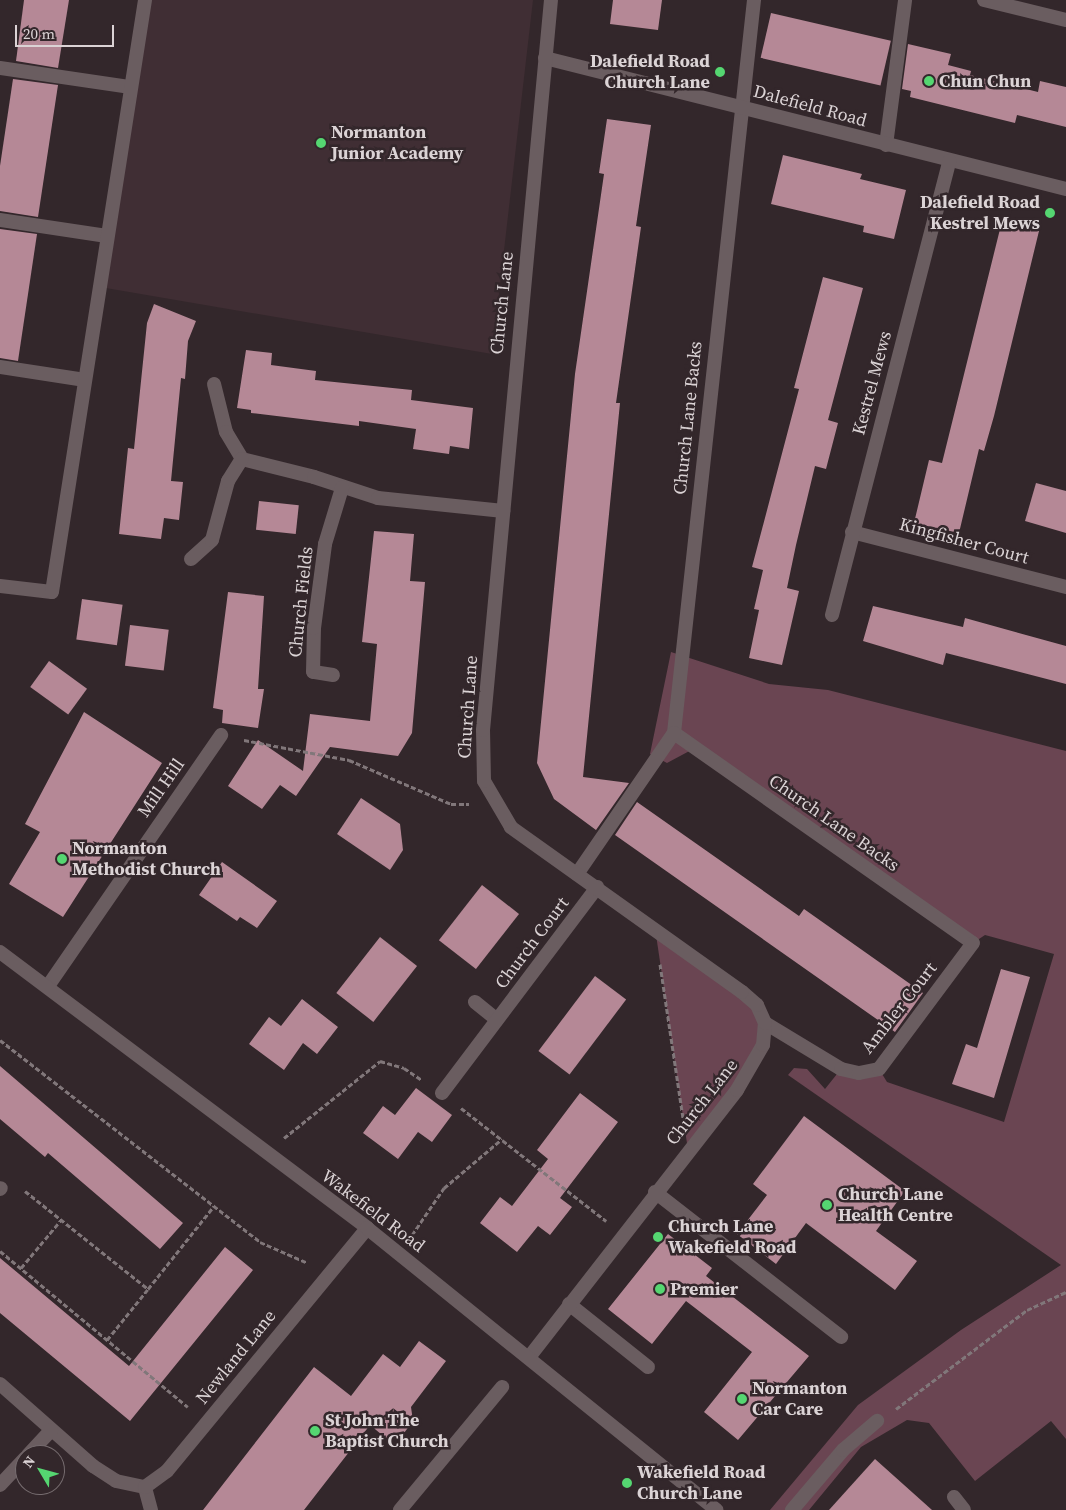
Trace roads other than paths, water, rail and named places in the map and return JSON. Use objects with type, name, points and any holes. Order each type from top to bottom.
[{"type":"street","points":[[0,586],[52,592],[145,0]]},
{"type":"street","name":"Church Lane","points":[[530,1356],[754,1064],[763,1045],[765,1023],[757,1005],[655,928],[511,827],[494,804],[484,781],[482,757],[551,0]]},
{"type":"street","name":"Church Lane Backs","points":[[577,874],[674,733],[740,107],[754,0]]},
{"type":"street","points":[[886,145],[905,0]]},
{"type":"street","points":[[984,0],[1066,20]]},
{"type":"street","name":"Dalefield Road","points":[[545,58],[1066,189]]},
{"type":"street","points":[[0,68],[131,87]]},
{"type":"street","name":"Kestrel Mews","points":[[832,615],[949,161]]},
{"type":"street","points":[[0,220],[107,236]]},
{"type":"street","points":[[0,367],[85,380]]},
{"type":"street","points":[[214,384],[226,432],[242,460],[314,476],[342,488],[378,498],[504,511]]},
{"type":"street","points":[[191,560],[212,540],[228,481],[242,460]]},
{"type":"street","name":"Church Fields","points":[[333,674],[313,672],[314,628],[325,544],[342,488]]},
{"type":"street","name":"Kingfisher Court","points":[[852,532],[1066,587]]},
{"type":"street","name":"Church Lane Backs","points":[[674,733],[974,943]]},
{"type":"street","name":"Mill Hill","points":[[48,986],[221,735]]},
{"type":"street","name":"Church Court","points":[[442,1093],[597,887]]},
{"type":"street","name":"Ambler Court","points":[[765,1023],[841,1068],[859,1073],[879,1069],[974,943]]},
{"type":"street","name":"Wakefield Road","points":[[0,952],[48,986],[264,1154],[367,1228],[530,1356],[717,1510]]},
{"type":"street","points":[[475,1002],[497,1020]]},
{"type":"street","points":[[655,1192],[841,1336]]},
{"type":"street","name":"Newland Lane","points":[[145,1488],[167,1471],[367,1228]]},
{"type":"street","points":[[570,1304],[648,1367]]},
{"type":"street","points":[[0,1384],[51,1430],[116,1480],[145,1488],[150,1510]]},
{"type":"street","points":[[400,1510],[502,1387]]},
{"type":"street","points":[[792,1510],[843,1450],[877,1421]]},
{"type":"street","points":[[37,1445],[51,1430]]},
{"type":"street","points":[[0,1485],[15,1469]]},
{"type":"street","points":[[954,1497],[964,1510]]},
{"type":"place","name":"Dalefield Road Church Lane","points":[[720,72]]},
{"type":"place","name":"Chun Chun","points":[[929,81]]},
{"type":"place","name":"Normanton Junior Academy","points":[[321,143]]},
{"type":"place","name":"Dalefield Road Kestrel Mews","points":[[1050,213]]},
{"type":"place","name":"Normanton Methodist Church","points":[[62,859]]},
{"type":"place","name":"Church Lane Health Centre","points":[[827,1205]]},
{"type":"place","name":"Church Lane Wakefield Road","points":[[658,1237]]},
{"type":"place","name":"Premier","points":[[660,1289]]},
{"type":"place","name":"Normanton Car Care","points":[[742,1399]]},
{"type":"place","name":"St John The Baptist Church","points":[[315,1431]]},
{"type":"place","name":"Wakefield Road Church Lane","points":[[627,1483]]}]
